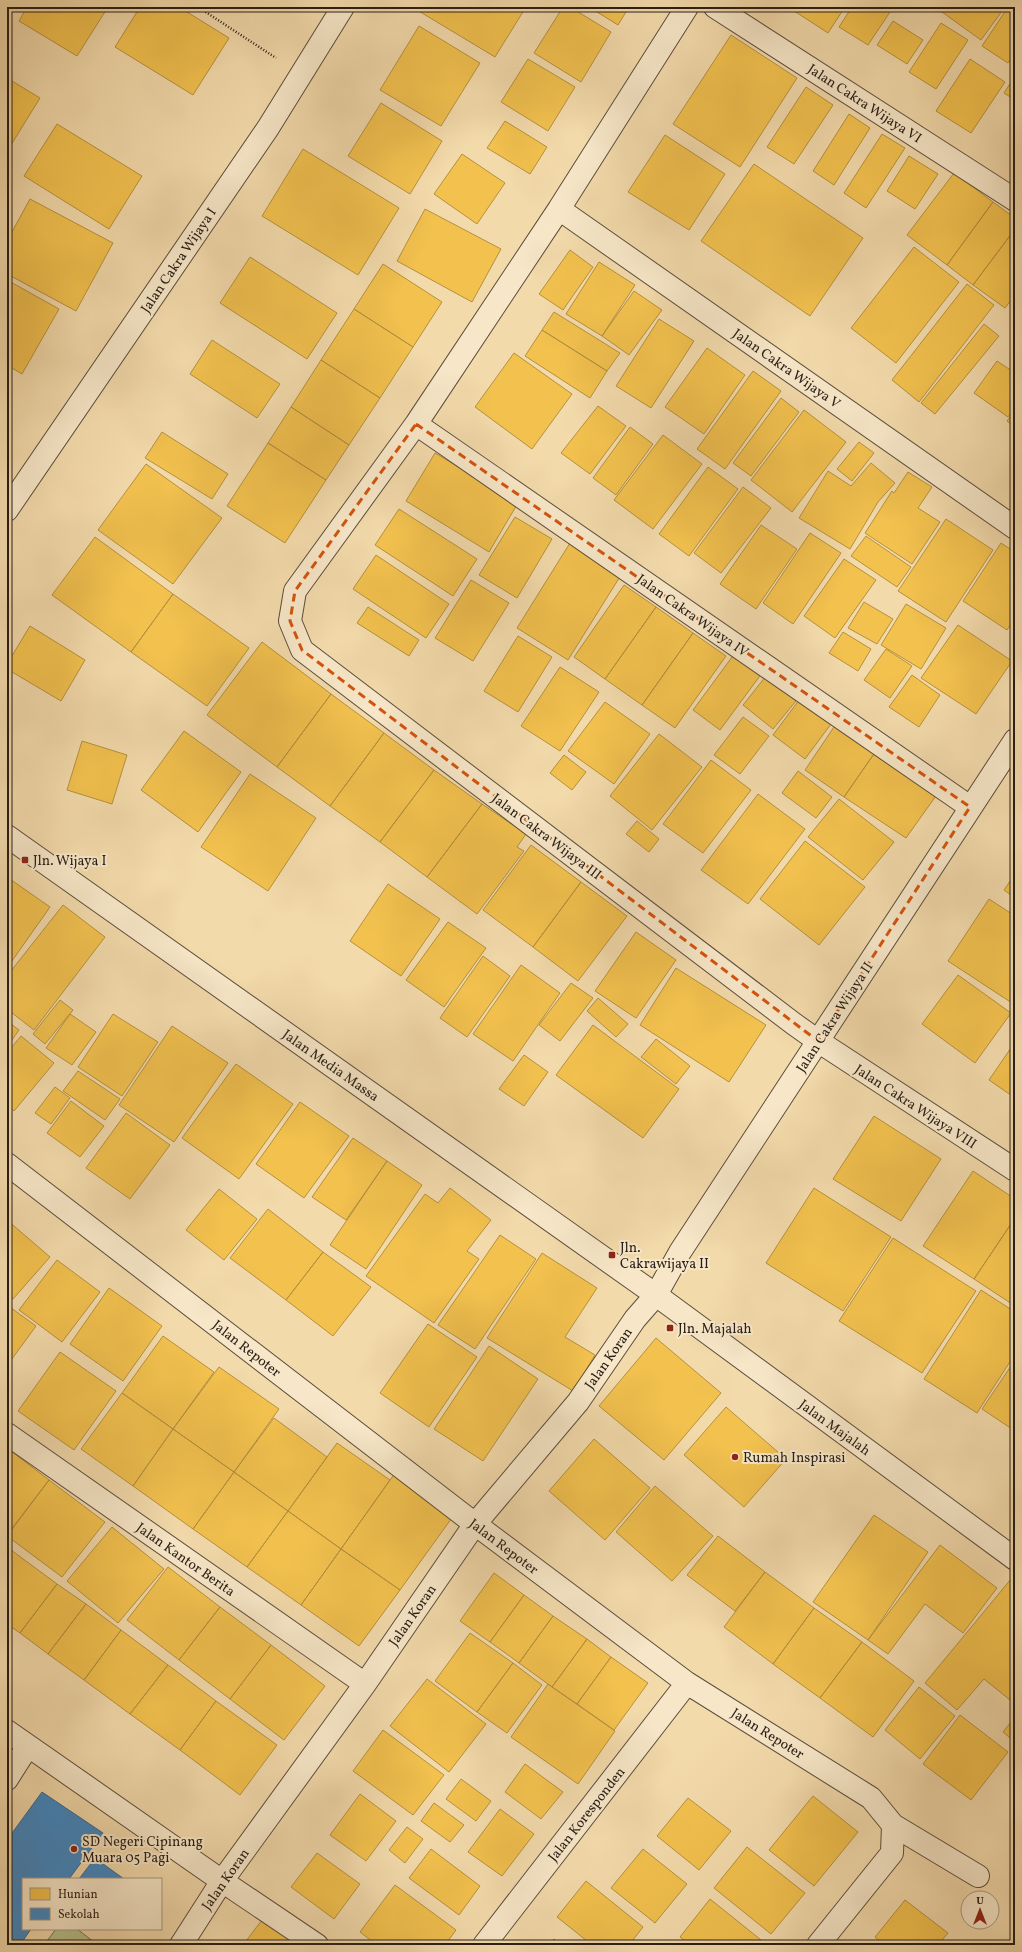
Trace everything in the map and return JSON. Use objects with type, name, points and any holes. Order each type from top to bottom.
[{"type":"street","name":"Jalan Cakra Wijaya I","points":[[7,510],[302,76],[343,7]]},
{"type":"street","points":[[416,424],[559,209],[687,7]]},
{"type":"street","name":"Jalan Cakra Wijaya VI","points":[[716,7],[1015,200]]},
{"type":"street","name":"Jalan Cakra Wijaya V","points":[[559,209],[1015,528]]},
{"type":"street","name":"Jalan Cakra Wijaya III","points":[[416,424],[295,591],[290,621],[302,650],[818,1041]]},
{"type":"street","name":"Jalan Cakra Wijaya IV","points":[[416,424],[970,807]]},
{"type":"street","name":"Jalan Cakra Wijaya II","points":[[656,1295],[680,1252],[1015,740]]},
{"type":"street","name":"Jalan Media Massa","points":[[7,836],[656,1295]]},
{"type":"street","name":"Jalan Cakra Wijaya VIII","points":[[818,1041],[1015,1170]]},
{"type":"street","name":"Jalan Repoter","points":[[7,1164],[475,1524],[687,1683],[871,1798],[893,1825],[978,1876]]},
{"type":"street","name":"Jalan Koran","points":[[181,1945],[222,1882],[365,1684],[475,1524],[578,1402],[635,1320],[656,1295]]},
{"type":"street","name":"Jalan Majalah","points":[[656,1295],[1015,1559]]},
{"type":"street","name":"Jalan Kantor Berita","points":[[7,1434],[365,1684]]},
{"type":"street","name":"Jalan Koresponden","points":[[484,1945],[687,1683]]},
{"type":"street","points":[[7,1731],[222,1882],[317,1945]]},
{"type":"street","points":[[7,1779],[28,1746]]},
{"type":"street","points":[[818,1945],[892,1853],[893,1825]]},
{"type":"path","points":[[198,7],[302,76]]},
{"type":"highlighted area","points":[[416,424],[970,807],[818,1041],[302,650],[290,621],[295,591]]},
{"type":"green space","points":[[55,1930],[78,1930],[98,1945],[44,1945]]},
{"type":"building: Hunian","points":[[27,7],[108,7],[77,56],[19,21]]},
{"type":"building: Hunian","points":[[140,7],[179,7],[229,38],[193,95],[115,47]]},
{"type":"building: Hunian","points":[[412,7],[526,7],[495,57]]},
{"type":"building: Hunian","points":[[563,7],[570,7],[611,32],[581,82],[534,53]]},
{"type":"building: Hunian","points":[[589,7],[629,7],[618,25]]},
{"type":"building: Hunian","points":[[788,7],[845,7],[828,33]]},
{"type":"building: Hunian","points":[[852,7],[890,7],[892,9],[868,45],[839,27]]},
{"type":"building: Hunian","points":[[935,7],[1005,7],[981,40]]},
{"type":"building: Hunian","points":[[1008,7],[1015,7],[1015,53],[1008,63],[982,46]]},
{"type":"building: Hunian","points":[[893,21],[923,40],[907,64],[877,45]]},
{"type":"building: Hunian","points":[[941,23],[968,40],[936,89],[909,72]]},
{"type":"building: Hunian","points":[[419,26],[480,63],[441,126],[380,90]]},
{"type":"building: Hunian","points":[[731,35],[797,78],[740,167],[673,124]]},
{"type":"building: Hunian","points":[[528,59],[575,87],[548,131],[501,102]]},
{"type":"building: Hunian","points":[[970,59],[1005,82],[971,133],[936,111]]},
{"type":"building: Hunian","points":[[1015,76],[1015,100],[1004,93]]},
{"type":"building: Hunian","points":[[7,78],[40,98],[11,145],[7,142]]},
{"type":"building: Hunian","points":[[806,87],[833,105],[794,164],[767,147]]},
{"type":"building: Hunian","points":[[381,103],[442,141],[410,194],[348,156]]},
{"type":"building: Hunian","points":[[849,114],[870,128],[834,185],[813,171]]},
{"type":"building: Hunian","points":[[505,121],[547,147],[530,174],[487,148]]},
{"type":"building: Hunian","points":[[57,124],[142,176],[109,229],[24,176]]},
{"type":"building: Hunian","points":[[882,134],[905,148],[866,208],[844,193]]},
{"type":"building: Hunian","points":[[665,135],[725,174],[689,230],[628,192]]},
{"type":"building: Hunian","points":[[303,149],[399,208],[358,275],[262,216]]},
{"type":"building: Hunian","points":[[462,154],[505,183],[477,224],[434,194]]},
{"type":"building: Hunian","points":[[909,156],[938,174],[915,209],[887,191]]},
{"type":"building: Hunian","points":[[754,164],[863,238],[810,316],[701,241]]},
{"type":"building: Hunian","points":[[954,173],[993,202],[947,265],[907,235]]},
{"type":"building: Hunian","points":[[30,199],[113,243],[76,311],[7,274],[7,241]]},
{"type":"building: Hunian","points":[[993,202],[1015,218],[1015,229],[973,285],[947,265]]},
{"type":"building: Hunian","points":[[425,209],[501,249],[472,302],[397,261]]},
{"type":"building: Hunian","points":[[1015,229],[1015,295],[1005,308],[973,285]]},
{"type":"building: Hunian","points":[[914,247],[959,282],[896,363],[851,328]]},
{"type":"building: Hunian","points":[[570,250],[593,267],[563,310],[539,294]]},
{"type":"building: Hunian","points":[[250,257],[337,313],[307,359],[220,303]]},
{"type":"building: Hunian","points":[[599,262],[635,285],[602,336],[566,314]]},
{"type":"building: Hunian","points":[[383,264],[442,302],[413,347],[354,309]]},
{"type":"building: Hunian","points":[[7,280],[59,309],[22,374],[7,365]]},
{"type":"building: Hunian","points":[[967,284],[994,305],[919,402],[892,380]]},
{"type":"building: Hunian","points":[[634,291],[662,310],[629,355],[602,336]]},
{"type":"building: Hunian","points":[[354,309],[413,347],[380,398],[321,360]]},
{"type":"building: Hunian","points":[[554,312],[620,353],[607,371],[542,330]]},
{"type":"building: Hunian","points":[[659,319],[694,341],[651,408],[616,386]]},
{"type":"building: Hunian","points":[[984,324],[999,336],[935,414],[921,403]]},
{"type":"building: Hunian","points":[[542,330],[607,371],[590,398],[525,356]]},
{"type":"building: Hunian","points":[[212,340],[280,384],[257,418],[190,374]]},
{"type":"building: Hunian","points":[[707,348],[745,375],[704,434],[665,407]]},
{"type":"building: Hunian","points":[[514,353],[572,394],[532,449],[475,407]]},
{"type":"building: Hunian","points":[[321,360],[380,398],[349,445],[291,407]]},
{"type":"building: Hunian","points":[[997,361],[1015,373],[1015,407],[1008,417],[974,393]]},
{"type":"building: Hunian","points":[[753,371],[781,391],[725,469],[697,449]]},
{"type":"building: Hunian","points":[[781,398],[799,412],[751,476],[733,463]]},
{"type":"building: Hunian","points":[[598,406],[626,426],[590,474],[561,453]]},
{"type":"building: Hunian","points":[[291,407],[349,445],[326,480],[268,443]]},
{"type":"building: Hunian","points":[[804,410],[846,442],[792,512],[751,480]]},
{"type":"building: Hunian","points":[[1015,410],[1015,427],[1007,421]]},
{"type":"building: Hunian","points":[[630,427],[653,444],[616,495],[593,478]]},
{"type":"building: Hunian","points":[[162,432],[228,474],[212,499],[145,458]]},
{"type":"building: Hunian","points":[[663,435],[702,464],[653,529],[614,500]]},
{"type":"building: Hunian","points":[[859,442],[874,453],[852,481],[837,469]]},
{"type":"building: Hunian","points":[[268,443],[326,480],[285,543],[227,506]]},
{"type":"building: Hunian","points":[[435,453],[518,503],[489,552],[406,501]]},
{"type":"building: Hunian","points":[[871,463],[895,483],[878,502],[850,549],[799,518],[828,471],[851,486]]},
{"type":"building: Hunian","points":[[146,464],[222,518],[173,584],[98,530]]},
{"type":"building: Hunian","points":[[708,467],[738,489],[689,556],[659,534]]},
{"type":"building: Hunian","points":[[908,472],[932,487],[918,508],[940,522],[912,564],[865,533],[892,491],[894,493]]},
{"type":"building: Hunian","points":[[743,487],[771,508],[721,573],[694,553]]},
{"type":"building: Hunian","points":[[399,509],[477,559],[453,596],[375,545]]},
{"type":"building: Hunian","points":[[515,517],[552,539],[517,598],[479,575]]},
{"type":"building: Hunian","points":[[946,519],[993,550],[946,622],[898,591]]},
{"type":"building: Hunian","points":[[761,525],[797,549],[756,609],[720,584]]},
{"type":"building: Hunian","points":[[810,533],[841,553],[793,624],[763,603]]},
{"type":"building: Hunian","points":[[866,536],[911,567],[897,587],[851,556]]},
{"type":"building: Hunian","points":[[95,537],[173,594],[131,652],[52,595]]},
{"type":"building: Hunian","points":[[570,543],[621,575],[568,660],[517,628]]},
{"type":"building: Hunian","points":[[1001,543],[1015,552],[1015,618],[1007,630],[963,601]]},
{"type":"building: Hunian","points":[[376,555],[449,604],[426,638],[353,589]]},
{"type":"building: Hunian","points":[[844,559],[876,580],[835,638],[804,616]]},
{"type":"building: Hunian","points":[[471,580],[509,603],[473,661],[435,638]]},
{"type":"building: Hunian","points":[[624,585],[656,607],[605,679],[574,657]]},
{"type":"building: Hunian","points":[[173,594],[249,648],[207,706],[131,652]]},
{"type":"building: Hunian","points":[[864,602],[893,619],[877,644],[848,628]]},
{"type":"building: Hunian","points":[[906,604],[946,628],[921,669],[881,645]]},
{"type":"building: Hunian","points":[[368,607],[419,640],[409,656],[357,623]]},
{"type":"building: Hunian","points":[[656,607],[693,633],[642,705],[605,679]]},
{"type":"building: Hunian","points":[[958,625],[1012,661],[976,714],[921,678]]},
{"type":"building: Hunian","points":[[30,626],[85,660],[61,701],[7,669],[7,664]]},
{"type":"building: Hunian","points":[[843,632],[871,649],[858,671],[829,653]]},
{"type":"building: Hunian","points":[[693,633],[726,656],[675,728],[642,705]]},
{"type":"building: Hunian","points":[[518,636],[552,657],[518,712],[484,691]]},
{"type":"building: Hunian","points":[[262,642],[331,694],[277,767],[207,715]]},
{"type":"building: Hunian","points":[[886,649],[912,666],[890,698],[864,680]]},
{"type":"building: Hunian","points":[[735,653],[762,673],[720,730],[693,710]]},
{"type":"building: Hunian","points":[[560,667],[599,692],[560,751],[521,726]]},
{"type":"building: Hunian","points":[[912,675],[940,695],[919,727],[889,707]]},
{"type":"building: Hunian","points":[[766,676],[796,701],[773,729],[743,705]]},
{"type":"building: Hunian","points":[[331,694],[384,733],[330,806],[277,767]]},
{"type":"building: Hunian","points":[[802,696],[834,720],[805,759],[773,735]]},
{"type":"building: Hunian","points":[[605,702],[650,734],[614,784],[568,751]]},
{"type":"building: Hunian","points":[[743,717],[769,736],[740,774],[714,755]]},
{"type":"building: Hunian","points":[[836,724],[876,751],[844,797],[805,770]]},
{"type":"building: Hunian","points":[[184,731],[241,772],[198,832],[141,790]]},
{"type":"building: Hunian","points":[[384,733],[434,770],[380,842],[330,806]]},
{"type":"building: Hunian","points":[[659,734],[702,767],[652,830],[610,796]]},
{"type":"building: Hunian","points":[[82,741],[127,755],[112,804],[67,790]]},
{"type":"building: Hunian","points":[[876,751],[938,793],[906,838],[844,797]]},
{"type":"building: Hunian","points":[[564,755],[586,772],[572,790],[550,773]]},
{"type":"building: Hunian","points":[[711,760],[751,790],[703,853],[663,824]]},
{"type":"building: Hunian","points":[[434,770],[482,804],[427,877],[380,842]]},
{"type":"building: Hunian","points":[[798,771],[832,797],[816,818],[782,793]]},
{"type":"building: Hunian","points":[[250,774],[316,818],[268,891],[201,847]]},
{"type":"building: Hunian","points":[[758,794],[805,829],[748,904],[701,870]]},
{"type":"building: Hunian","points":[[839,799],[894,842],[863,880],[808,837]]},
{"type":"building: Hunian","points":[[482,804],[526,834],[517,847],[524,851],[477,914],[427,877]]},
{"type":"building: Hunian","points":[[637,821],[659,839],[649,852],[626,834]]},
{"type":"building: Hunian","points":[[805,841],[865,887],[819,945],[760,899]]},
{"type":"building: Hunian","points":[[531,845],[581,882],[533,947],[483,910]]},
{"type":"building: Hunian","points":[[1015,874],[1015,898],[1004,890]]},
{"type":"building: Hunian","points":[[7,877],[50,907],[7,968]]},
{"type":"building: Hunian","points":[[581,882],[627,916],[578,981],[533,947]]},
{"type":"building: Hunian","points":[[388,884],[440,919],[401,976],[350,941]]},
{"type":"building: Hunian","points":[[989,899],[1015,916],[1015,1005],[948,961]]},
{"type":"building: Hunian","points":[[63,905],[105,937],[34,1030],[7,1009],[7,976]]},
{"type":"building: Hunian","points":[[448,922],[486,948],[444,1007],[406,980]]},
{"type":"building: Hunian","points":[[636,932],[676,960],[636,1018],[595,991]]},
{"type":"building: Hunian","points":[[483,956],[510,976],[467,1037],[440,1018]]},
{"type":"building: Hunian","points":[[521,965],[560,993],[513,1061],[473,1034]]},
{"type":"building: Hunian","points":[[676,968],[766,1025],[729,1082],[640,1025]]},
{"type":"building: Hunian","points":[[958,975],[1011,1013],[975,1063],[922,1024]]},
{"type":"building: Hunian","points":[[571,983],[593,998],[560,1041],[539,1025]]},
{"type":"building: Hunian","points":[[598,998],[628,1024],[616,1037],[587,1011]]},
{"type":"building: Hunian","points":[[60,1000],[73,1010],[45,1044],[33,1034]]},
{"type":"building: Hunian","points":[[70,1014],[96,1032],[72,1065],[46,1048]]},
{"type":"building: Hunian","points":[[113,1014],[158,1042],[122,1096],[78,1067]]},
{"type":"building: Hunian","points":[[7,1021],[19,1030],[7,1047]]},
{"type":"building: Hunian","points":[[593,1025],[679,1089],[643,1138],[556,1075]]},
{"type":"building: Hunian","points":[[172,1026],[228,1063],[174,1142],[119,1105]]},
{"type":"building: Hunian","points":[[21,1036],[54,1063],[14,1111],[7,1105],[7,1053]]},
{"type":"building: Hunian","points":[[656,1039],[690,1066],[676,1084],[641,1057]]},
{"type":"building: Hunian","points":[[1015,1042],[1015,1098],[989,1080]]},
{"type":"building: Hunian","points":[[524,1055],[548,1072],[524,1106],[499,1089]]},
{"type":"building: Hunian","points":[[236,1064],[293,1104],[239,1179],[182,1138]]},
{"type":"building: Hunian","points":[[78,1071],[120,1099],[105,1120],[63,1091]]},
{"type":"building: Hunian","points":[[55,1087],[70,1098],[51,1124],[35,1113]]},
{"type":"building: Hunian","points":[[71,1101],[104,1126],[80,1157],[47,1133]]},
{"type":"building: Hunian","points":[[300,1102],[349,1136],[304,1198],[256,1164]]},
{"type":"building: Hunian","points":[[126,1113],[170,1145],[130,1199],[86,1168]]},
{"type":"building: Hunian","points":[[874,1116],[941,1159],[901,1221],[833,1179]]},
{"type":"building: Hunian","points":[[353,1138],[387,1161],[346,1220],[312,1197]]},
{"type":"building: Hunian","points":[[387,1161],[422,1185],[366,1269],[330,1245]]},
{"type":"building: Hunian","points":[[973,1171],[1015,1199],[1015,1218],[974,1279],[923,1246]]},
{"type":"building: Hunian","points":[[450,1188],[491,1220],[467,1251],[479,1259],[434,1323],[366,1276],[425,1194],[438,1203]]},
{"type":"building: Hunian","points":[[814,1188],[891,1237],[843,1311],[766,1263]]},
{"type":"building: Hunian","points":[[219,1189],[257,1219],[224,1260],[186,1230]]},
{"type":"building: Hunian","points":[[268,1209],[323,1252],[286,1300],[230,1258]]},
{"type":"building: Hunian","points":[[1015,1218],[1015,1306],[974,1279]]},
{"type":"building: Hunian","points":[[7,1220],[50,1257],[13,1299],[7,1294]]},
{"type":"building: Hunian","points":[[500,1235],[536,1259],[475,1349],[438,1325]]},
{"type":"building: Hunian","points":[[893,1238],[976,1291],[922,1373],[839,1321]]},
{"type":"building: Hunian","points":[[323,1252],[371,1287],[333,1336],[286,1300]]},
{"type":"building: Hunian","points":[[542,1253],[597,1288],[565,1337],[595,1355],[573,1391],[487,1338]]},
{"type":"building: Hunian","points":[[57,1260],[100,1292],[62,1342],[19,1310]]},
{"type":"building: Hunian","points":[[109,1288],[162,1326],[123,1381],[70,1344]]},
{"type":"building: Hunian","points":[[981,1290],[1015,1312],[1015,1354],[977,1413],[924,1379]]},
{"type":"building: Hunian","points":[[7,1305],[36,1326],[9,1363],[7,1362]]},
{"type":"building: Hunian","points":[[428,1324],[477,1357],[429,1427],[380,1393]]},
{"type":"building: Hunian","points":[[163,1336],[214,1372],[173,1429],[122,1393]]},
{"type":"building: Hunian","points":[[656,1338],[721,1393],[664,1460],[599,1406]]},
{"type":"building: Hunian","points":[[489,1346],[538,1379],[483,1461],[434,1429]]},
{"type":"building: Hunian","points":[[60,1352],[116,1391],[74,1450],[18,1411]]},
{"type":"building: Hunian","points":[[1015,1360],[1015,1431],[982,1409]]},
{"type":"building: Hunian","points":[[219,1367],[279,1409],[234,1472],[173,1429]]},
{"type":"building: Hunian","points":[[122,1393],[173,1429],[133,1486],[81,1449]]},
{"type":"building: Hunian","name":"Rumah Inspirasi","points":[[726,1407],[786,1459],[744,1507],[684,1455]]},
{"type":"building: Hunian","points":[[274,1418],[327,1457],[288,1511],[234,1472]]},
{"type":"building: Hunian","points":[[173,1429],[234,1472],[193,1529],[133,1486]]},
{"type":"building: Hunian","points":[[594,1439],[650,1488],[605,1540],[549,1491]]},
{"type":"building: Hunian","points":[[337,1443],[390,1480],[341,1549],[288,1511]]},
{"type":"building: Hunian","points":[[7,1448],[49,1480],[7,1535]]},
{"type":"building: Hunian","points":[[234,1472],[288,1511],[247,1567],[193,1529]]},
{"type":"building: Hunian","points":[[395,1473],[454,1515],[400,1590],[341,1549]]},
{"type":"building: Hunian","points":[[49,1480],[105,1522],[62,1577],[7,1536]]},
{"type":"building: Hunian","points":[[655,1486],[713,1536],[672,1581],[616,1532]]},
{"type":"building: Hunian","points":[[288,1511],[341,1549],[301,1605],[247,1567]]},
{"type":"building: Hunian","points":[[874,1515],[928,1552],[868,1640],[813,1602]]},
{"type":"building: Hunian","points":[[112,1527],[164,1569],[118,1623],[67,1581]]},
{"type":"building: Hunian","points":[[718,1536],[765,1572],[735,1611],[687,1575]]},
{"type":"building: Hunian","points":[[940,1545],[997,1588],[963,1633],[925,1604],[888,1654],[868,1640]]},
{"type":"building: Hunian","points":[[7,1547],[57,1584],[20,1633],[7,1624]]},
{"type":"building: Hunian","points":[[341,1549],[400,1590],[359,1646],[301,1605]]},
{"type":"building: Hunian","points":[[168,1567],[220,1607],[179,1660],[127,1620]]},
{"type":"building: Hunian","points":[[765,1572],[814,1608],[773,1664],[724,1627]]},
{"type":"building: Hunian","points":[[494,1573],[524,1595],[490,1642],[460,1621]]},
{"type":"building: Hunian","points":[[1011,1579],[1015,1582],[1015,1704],[984,1679],[957,1710],[925,1683]]},
{"type":"building: Hunian","points":[[57,1584],[86,1604],[48,1654],[20,1633]]},
{"type":"building: Hunian","points":[[524,1595],[553,1616],[519,1663],[490,1642]]},
{"type":"building: Hunian","points":[[86,1604],[121,1630],[84,1680],[48,1654]]},
{"type":"building: Hunian","points":[[220,1607],[271,1645],[230,1699],[179,1660]]},
{"type":"building: Hunian","points":[[814,1608],[862,1642],[820,1698],[773,1664]]},
{"type":"building: Hunian","points":[[553,1616],[587,1639],[552,1687],[519,1663]]},
{"type":"building: Hunian","points":[[121,1630],[168,1665],[130,1714],[84,1680]]},
{"type":"building: Hunian","points":[[470,1633],[513,1663],[477,1712],[435,1681]]},
{"type":"building: Hunian","points":[[587,1639],[611,1657],[577,1704],[552,1687]]},
{"type":"building: Hunian","points":[[862,1642],[914,1681],[873,1737],[820,1698]]},
{"type":"building: Hunian","points":[[271,1645],[325,1686],[284,1740],[230,1699]]},
{"type":"building: Hunian","points":[[611,1657],[648,1683],[614,1730],[577,1704]]},
{"type":"building: Hunian","points":[[513,1663],[542,1685],[507,1733],[477,1712]]},
{"type":"building: Hunian","points":[[168,1665],[216,1701],[180,1750],[130,1714]]},
{"type":"building: Hunian","points":[[427,1679],[486,1724],[449,1772],[390,1726]]},
{"type":"building: Hunian","points":[[548,1684],[615,1731],[578,1784],[511,1737]]},
{"type":"building: Hunian","points":[[919,1687],[955,1716],[920,1759],[885,1730]]},
{"type":"building: Hunian","points":[[216,1701],[277,1745],[240,1795],[180,1750]]},
{"type":"building: Hunian","points":[[960,1715],[1008,1752],[971,1800],[923,1764]]},
{"type":"building: Hunian","points":[[1015,1717],[1015,1742],[1003,1732]]},
{"type":"building: Hunian","points":[[383,1730],[444,1775],[413,1815],[353,1771]]},
{"type":"building: Hunian","points":[[525,1764],[563,1792],[541,1819],[505,1792]]},
{"type":"building: Hunian","points":[[461,1779],[491,1801],[476,1821],[446,1799]]},
{"type":"building: Hunian","points":[[360,1794],[396,1821],[366,1861],[330,1835]]},
{"type":"building: Hunian","points":[[813,1796],[858,1832],[814,1886],[769,1850]]},
{"type":"building: Hunian","points":[[688,1798],[731,1831],[699,1870],[657,1836]]},
{"type":"building: Hunian","points":[[434,1803],[464,1825],[450,1842],[421,1821]]},
{"type":"building: Hunian","points":[[500,1809],[534,1834],[502,1876],[468,1852]]},
{"type":"building: Hunian","points":[[407,1827],[423,1839],[405,1863],[389,1850]]},
{"type":"building: Hunian","points":[[747,1847],[805,1893],[771,1934],[714,1888]]},
{"type":"building: Hunian","points":[[431,1849],[480,1886],[459,1915],[409,1878]]},
{"type":"building: Hunian","points":[[643,1849],[687,1884],[655,1923],[611,1888]]},
{"type":"building: Hunian","points":[[317,1853],[360,1884],[334,1919],[291,1887]]},
{"type":"building: Hunian","points":[[586,1881],[643,1927],[629,1945],[592,1945],[557,1917]]},
{"type":"building: Hunian","points":[[395,1885],[456,1930],[445,1945],[377,1945],[360,1932]]},
{"type":"building: Hunian","points":[[710,1899],[766,1944],[691,1945],[680,1937]]},
{"type":"building: Hunian","points":[[905,1900],[948,1933],[938,1945],[885,1945],[875,1937]]},
{"type":"building: Hunian","points":[[265,1916],[304,1945],[243,1945]]},
{"type":"building: Hunian","points":[[554,1939],[562,1945],[549,1945]]},
{"type":"building: Sekolah","points":[[42,1792],[103,1833],[70,1878],[22,1878],[22,1930],[30,1930],[20,1945],[7,1945],[7,1840]]},
{"type":"building: Sekolah","points":[[95,1858],[123,1878],[80,1878]]},
{"type":"place","name":"Jln. Wijaya I","points":[[25,860]]},
{"type":"place","name":"Jln. Cakrawijaya II","points":[[612,1255]]},
{"type":"place","name":"Jln. Majalah","points":[[670,1328]]},
{"type":"place","name":"Rumah Inspirasi","points":[[735,1457]]},
{"type":"place","name":"SD Negeri Cipinang Muara 05 Pagi","points":[[74,1849]]}]
